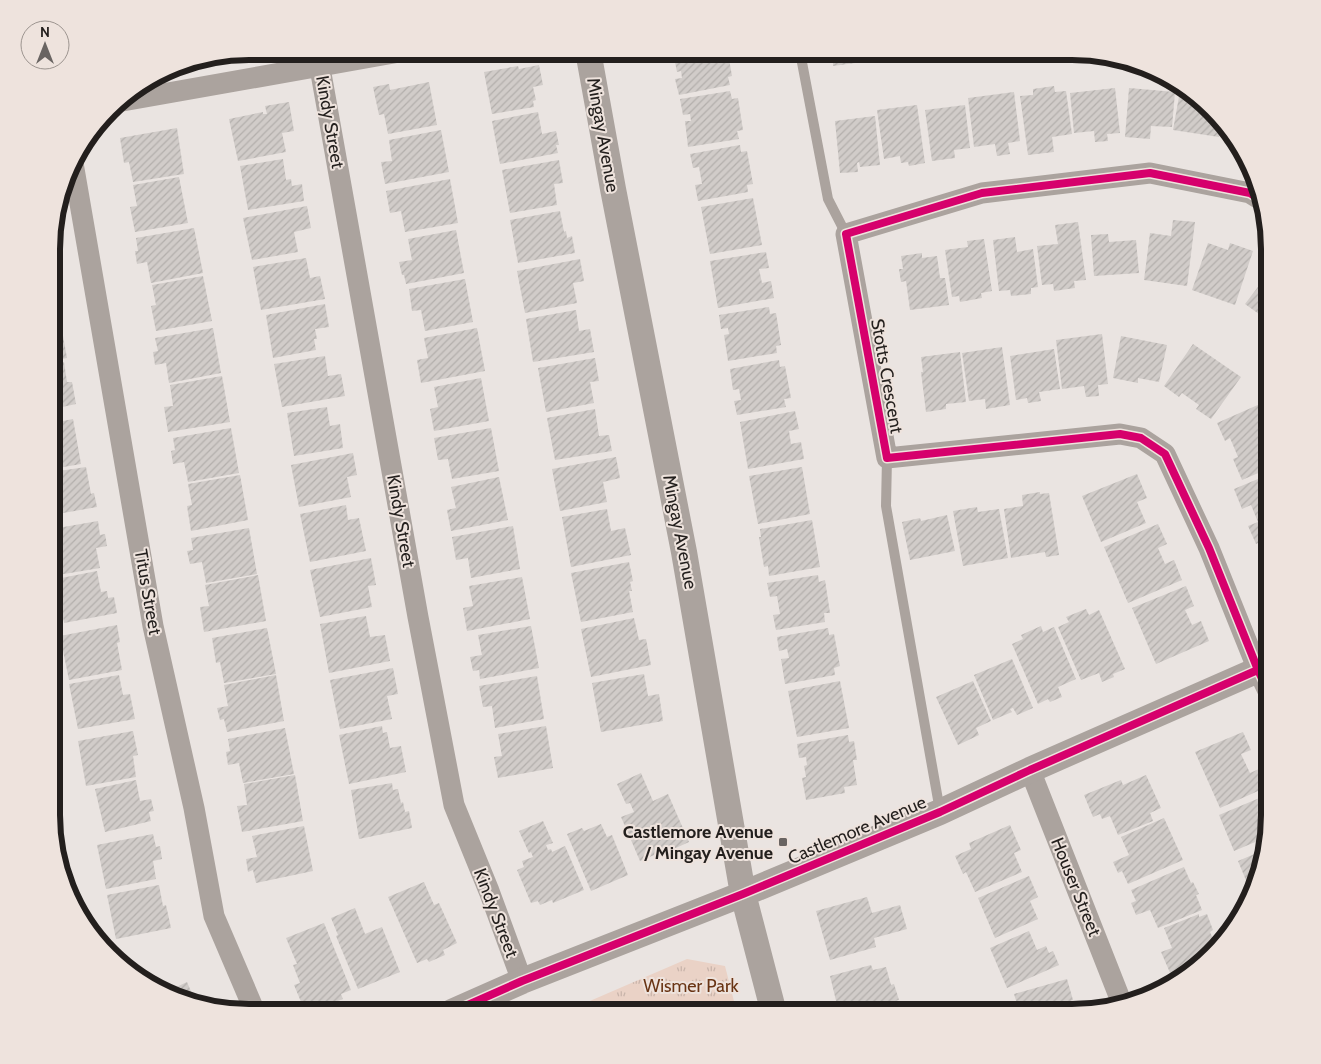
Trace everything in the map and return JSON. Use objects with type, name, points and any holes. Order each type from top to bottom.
[{"type":"street","points":[[135,98],[314,60]]},
{"type":"street","name":"Kindy Street","points":[[319,60],[454,805],[522,980]]},
{"type":"street","name":"Mingay Avenue","points":[[590,60],[684,552],[743,894],[772,1004]]},
{"type":"street","points":[[846,234],[982,193],[1150,173],[1253,195]]},
{"type":"street","name":"Titus Street","points":[[75,175],[153,626],[194,808],[214,916],[252,1004]]},
{"type":"street","name":"Stotts Crescent","points":[[846,234],[887,458],[1120,434],[1141,438],[1165,454],[1261,661]]},
{"type":"street","name":"Castlemore Avenue","points":[[470,1004],[522,980],[743,894],[940,812],[1030,770],[1261,668]]},
{"type":"street","name":"Houser Street","points":[[1030,770],[1120,998]]},
{"type":"lane","points":[[802,60],[828,199],[846,234]]},
{"type":"lane","points":[[887,458],[886,506],[940,812]]},
{"type":"green space","name":"Wismer Park","points":[[687,959],[725,966],[735,1004],[583,1004]]},
{"type":"building","points":[[675,60],[729,60],[732,76],[728,77],[730,85],[679,95],[675,79],[682,78],[681,71],[677,72]]},
{"type":"building","points":[[833,60],[854,60],[855,63],[833,66]]},
{"type":"building","points":[[539,65],[543,85],[533,87],[536,100],[533,101],[534,107],[492,114],[484,72],[518,66],[519,69]]},
{"type":"building","points":[[429,82],[437,125],[388,134],[384,114],[379,115],[373,87],[389,84],[390,90]]},
{"type":"building","points":[[1054,86],[1055,92],[1066,91],[1072,134],[1052,137],[1054,152],[1028,155],[1020,96],[1033,95],[1033,89]]},
{"type":"building","points":[[1115,88],[1120,133],[1107,134],[1108,141],[1095,142],[1094,131],[1074,133],[1070,93]]},
{"type":"building","points":[[1129,88],[1175,92],[1172,127],[1151,126],[1150,139],[1125,137]]},
{"type":"building","points":[[730,91],[732,99],[738,98],[743,130],[737,131],[739,139],[688,147],[685,121],[691,121],[690,114],[683,115],[680,99]]},
{"type":"building","points":[[1014,92],[1020,141],[1008,143],[1010,154],[997,156],[995,144],[974,147],[968,98]]},
{"type":"building","points":[[1180,94],[1206,115],[1220,131],[1219,137],[1173,130]]},
{"type":"building","points":[[289,102],[294,131],[282,133],[286,152],[238,161],[229,119],[263,112],[263,114],[267,114],[265,106]]},
{"type":"building","points":[[917,105],[925,163],[909,166],[908,162],[901,163],[900,156],[884,159],[877,110]]},
{"type":"building","points":[[965,105],[970,148],[954,150],[955,158],[932,161],[925,110]]},
{"type":"building","points":[[538,112],[542,134],[556,131],[559,145],[556,145],[558,153],[500,164],[492,121]]},
{"type":"building","points":[[875,116],[880,165],[860,167],[859,162],[857,163],[858,172],[840,173],[835,121]]},
{"type":"building","points":[[177,128],[184,174],[133,182],[129,162],[124,163],[120,138]]},
{"type":"building","points":[[441,130],[449,172],[385,184],[381,162],[392,161],[389,140]]},
{"type":"building","points":[[740,145],[741,152],[747,151],[753,184],[747,185],[748,192],[698,201],[695,185],[702,184],[699,167],[693,168],[690,154]]},
{"type":"building","points":[[283,159],[286,180],[291,179],[292,186],[302,184],[304,201],[248,210],[240,166]]},
{"type":"building","points":[[559,160],[563,183],[554,184],[557,205],[510,213],[502,170]]},
{"type":"building","points":[[179,177],[188,223],[135,232],[130,207],[137,206],[133,185]]},
{"type":"building","points":[[450,179],[458,223],[405,232],[401,211],[390,213],[386,191]]},
{"type":"building","points":[[753,198],[762,245],[710,254],[701,207]]},
{"type":"building","points":[[307,206],[311,228],[294,232],[298,252],[252,260],[243,218]]},
{"type":"building","points":[[560,211],[564,232],[566,231],[567,238],[572,236],[575,253],[518,263],[510,220]]},
{"type":"building","points":[[1173,220],[1195,222],[1187,286],[1144,280],[1150,233],[1171,236]]},
{"type":"building","points":[[1078,222],[1086,280],[1074,281],[1075,288],[1054,291],[1053,284],[1042,285],[1037,246],[1058,244],[1055,225]]},
{"type":"building","points":[[194,228],[203,273],[151,283],[147,262],[137,264],[136,238]]},
{"type":"building","points":[[456,230],[464,273],[406,284],[399,262],[412,260],[408,239]]},
{"type":"building","points":[[1108,234],[1109,242],[1136,240],[1139,273],[1094,276],[1091,235]]},
{"type":"building","points":[[1015,237],[1017,252],[1033,249],[1038,287],[1031,288],[1031,294],[1011,296],[1010,290],[999,291],[993,240]]},
{"type":"building","points":[[984,239],[992,291],[981,293],[982,298],[960,302],[959,296],[952,297],[945,250],[968,247],[967,241]]},
{"type":"building","points":[[1208,243],[1228,250],[1230,243],[1253,251],[1235,305],[1192,290]]},
{"type":"building","points":[[766,252],[769,268],[759,269],[762,283],[771,281],[774,298],[718,308],[710,261]]},
{"type":"building","points":[[922,253],[922,258],[937,256],[940,278],[945,278],[949,305],[910,310],[906,281],[901,282],[899,269],[903,269],[901,256]]},
{"type":"building","points":[[306,258],[310,278],[320,276],[325,299],[261,310],[253,267]]},
{"type":"building","points":[[580,259],[584,281],[573,283],[577,303],[525,313],[517,271]]},
{"type":"building","points":[[203,276],[212,321],[156,331],[151,306],[156,305],[152,285]]},
{"type":"building","points":[[465,279],[473,322],[425,331],[421,310],[412,311],[409,289]]},
{"type":"building","points":[[1261,283],[1261,316],[1245,304]]},
{"type":"building","points":[[325,304],[329,327],[315,329],[317,339],[314,339],[316,350],[273,358],[266,315]]},
{"type":"building","points":[[769,307],[770,314],[776,313],[781,345],[776,346],[777,353],[728,361],[724,335],[729,334],[728,328],[721,329],[719,315]]},
{"type":"building","points":[[576,310],[579,331],[590,329],[594,352],[533,362],[526,319]]},
{"type":"building","points":[[60,319],[67,358],[60,360]]},
{"type":"building","points":[[213,328],[221,373],[169,383],[166,363],[155,365],[153,352],[158,351],[155,338]]},
{"type":"building","points":[[477,328],[485,371],[421,383],[417,360],[428,358],[424,338]]},
{"type":"building","points":[[1102,334],[1108,384],[1098,385],[1099,396],[1086,397],[1084,386],[1062,389],[1056,340]]},
{"type":"building","points":[[1121,336],[1167,345],[1159,382],[1138,378],[1138,383],[1113,378]]},
{"type":"building","points":[[1193,344],[1241,377],[1211,419],[1196,409],[1199,405],[1182,393],[1179,397],[1164,386]]},
{"type":"building","points":[[1002,347],[1010,405],[986,409],[985,399],[969,401],[962,353]]},
{"type":"building","points":[[1054,349],[1060,389],[1039,392],[1041,401],[1028,403],[1027,398],[1016,400],[1010,356]]},
{"type":"building","points":[[960,352],[966,402],[946,404],[946,409],[926,412],[921,357]]},
{"type":"building","points":[[325,356],[328,376],[341,374],[345,396],[282,407],[274,364]]},
{"type":"building","points":[[595,358],[599,381],[590,382],[594,403],[546,412],[538,368]]},
{"type":"building","points":[[779,360],[780,367],[785,366],[791,398],[784,399],[786,407],[737,415],[734,401],[741,400],[739,389],[733,390],[730,369]]},
{"type":"building","points":[[64,362],[67,382],[72,382],[76,404],[60,407],[60,363]]},
{"type":"building","points":[[222,376],[230,422],[168,432],[164,407],[173,406],[170,385]]},
{"type":"building","points":[[481,378],[489,421],[434,431],[430,409],[438,407],[434,387]]},
{"type":"building","points":[[1260,404],[1261,472],[1242,480],[1233,459],[1238,457],[1230,438],[1225,441],[1217,423]]},
{"type":"building","points":[[327,407],[330,426],[340,424],[343,448],[294,456],[287,413]]},
{"type":"building","points":[[595,409],[599,436],[609,435],[612,451],[555,460],[547,418]]},
{"type":"building","points":[[795,411],[799,429],[789,431],[791,444],[801,442],[804,459],[748,469],[740,422]]},
{"type":"building","points":[[73,419],[81,464],[60,468],[60,422]]},
{"type":"building","points":[[231,428],[239,473],[188,482],[184,462],[173,464],[171,451],[175,450],[173,438]]},
{"type":"building","points":[[491,428],[499,471],[452,479],[448,459],[438,460],[434,438]]},
{"type":"building","points":[[353,453],[357,475],[347,477],[351,497],[299,507],[291,465]]},
{"type":"building","points":[[616,457],[620,478],[603,482],[607,502],[560,511],[552,469]]},
{"type":"building","points":[[86,467],[91,494],[94,493],[97,507],[60,514],[60,471]]},
{"type":"building","points":[[802,467],[810,514],[758,524],[749,476]]},
{"type":"building","points":[[1137,474],[1147,498],[1137,502],[1146,523],[1101,542],[1082,496]]},
{"type":"building","points":[[240,475],[248,520],[191,531],[187,506],[192,505],[188,484]]},
{"type":"building","points":[[499,477],[508,520],[451,531],[447,510],[456,508],[451,487]]},
{"type":"building","points":[[1261,478],[1261,542],[1256,544],[1248,526],[1258,522],[1251,505],[1242,509],[1234,489]]},
{"type":"building","points":[[1040,492],[1040,494],[1049,493],[1059,555],[1046,557],[1045,552],[1011,558],[1004,509],[1023,506],[1022,495]]},
{"type":"building","points":[[346,505],[348,520],[359,518],[366,551],[310,562],[300,514]]},
{"type":"building","points":[[977,507],[978,512],[999,509],[1008,558],[963,566],[953,511]]},
{"type":"building","points":[[607,509],[611,531],[625,528],[631,555],[571,567],[562,517]]},
{"type":"building","points":[[947,515],[955,551],[910,560],[902,522],[920,518],[921,521]]},
{"type":"building","points":[[812,520],[820,567],[769,576],[768,566],[764,567],[759,537],[761,537],[760,529]]},
{"type":"building","points":[[98,521],[100,535],[105,534],[107,546],[96,548],[100,568],[60,575],[60,528]]},
{"type":"building","points":[[1158,524],[1167,544],[1158,548],[1165,564],[1174,560],[1182,580],[1128,603],[1104,547]]},
{"type":"building","points":[[513,526],[520,569],[471,578],[468,558],[456,560],[452,537]]},
{"type":"building","points":[[249,528],[257,574],[206,583],[202,562],[190,564],[187,551],[193,550],[191,538]]},
{"type":"building","points":[[371,558],[376,585],[368,586],[372,607],[320,617],[310,570]]},
{"type":"building","points":[[629,562],[633,581],[630,582],[632,591],[629,591],[633,612],[581,622],[571,573]]},
{"type":"building","points":[[97,571],[101,592],[107,591],[108,598],[114,597],[117,613],[64,623],[60,601],[60,578]]},
{"type":"building","points":[[258,575],[266,621],[204,632],[200,607],[209,606],[205,585]]},
{"type":"building","points":[[818,575],[819,582],[825,580],[830,613],[824,613],[825,622],[776,630],[773,615],[780,614],[777,596],[770,597],[767,583]]},
{"type":"building","points":[[522,577],[530,619],[467,631],[463,608],[473,606],[469,586]]},
{"type":"building","points":[[1186,586],[1194,606],[1185,610],[1192,625],[1201,621],[1209,641],[1156,664],[1132,608]]},
{"type":"building","points":[[1086,609],[1089,615],[1099,610],[1125,669],[1113,674],[1114,677],[1102,682],[1099,673],[1081,680],[1058,627],[1069,622],[1066,617]]},
{"type":"building","points":[[366,616],[370,637],[385,635],[390,661],[329,673],[320,624]]},
{"type":"building","points":[[634,618],[639,640],[646,639],[651,665],[591,677],[581,629]]},
{"type":"building","points":[[117,625],[120,642],[117,643],[122,670],[69,680],[60,636]]},
{"type":"building","points":[[531,626],[539,668],[480,679],[479,670],[473,671],[470,657],[482,655],[478,635]]},
{"type":"building","points":[[1041,626],[1043,632],[1054,627],[1076,679],[1058,687],[1062,697],[1050,702],[1048,699],[1038,704],[1012,644],[1023,639],[1021,635]]},
{"type":"building","points":[[267,628],[276,674],[224,683],[220,662],[216,663],[212,638]]},
{"type":"building","points":[[828,628],[829,635],[834,634],[840,666],[834,668],[835,675],[785,684],[781,659],[789,658],[787,649],[779,651],[777,637]]},
{"type":"building","points":[[1012,659],[1033,708],[1017,715],[1013,708],[1010,709],[1012,712],[993,720],[974,675]]},
{"type":"building","points":[[393,668],[398,694],[387,696],[392,719],[340,729],[330,680]]},
{"type":"building","points":[[644,674],[648,696],[659,694],[663,721],[601,732],[592,683]]},
{"type":"building","points":[[119,675],[123,695],[130,694],[135,719],[78,729],[69,684]]},
{"type":"building","points":[[276,675],[284,721],[227,732],[224,719],[220,720],[217,708],[228,706],[224,685]]},
{"type":"building","points":[[537,676],[544,719],[495,728],[492,706],[483,707],[479,686]]},
{"type":"building","points":[[840,681],[849,728],[797,737],[788,691]]},
{"type":"building","points":[[973,681],[991,721],[976,728],[979,735],[958,745],[936,697]]},
{"type":"building","points":[[382,726],[383,733],[387,732],[390,748],[401,746],[406,772],[349,784],[339,735]]},
{"type":"building","points":[[546,726],[553,768],[498,778],[494,757],[502,756],[498,734]]},
{"type":"building","points":[[285,728],[294,774],[243,783],[239,763],[228,765],[226,752],[230,751],[228,739]]},
{"type":"building","points":[[133,731],[138,755],[133,756],[136,777],[86,786],[78,741]]},
{"type":"building","points":[[1243,732],[1251,750],[1241,754],[1250,773],[1259,769],[1261,774],[1261,790],[1220,808],[1195,752]]},
{"type":"building","points":[[848,735],[849,742],[854,741],[857,760],[853,760],[857,785],[844,787],[845,793],[806,800],[802,778],[806,777],[804,766],[807,765],[806,757],[799,758],[797,744]]},
{"type":"building","points":[[641,773],[653,801],[668,794],[689,842],[640,861],[621,817],[634,812],[630,803],[626,804],[617,784]]},
{"type":"building","points":[[295,775],[303,821],[242,832],[237,806],[247,805],[244,784]]},
{"type":"building","points":[[1146,775],[1161,808],[1150,813],[1153,821],[1118,835],[1110,816],[1102,819],[1100,814],[1093,817],[1084,795],[1121,780],[1123,785]]},
{"type":"building","points":[[136,780],[140,801],[151,799],[154,811],[149,812],[151,821],[105,832],[95,789]]},
{"type":"building","points":[[392,783],[393,790],[398,789],[405,812],[409,811],[412,828],[359,839],[351,790]]},
{"type":"building","points":[[1261,797],[1259,840],[1234,851],[1219,815]]},
{"type":"building","points":[[1164,818],[1183,860],[1128,884],[1122,871],[1118,873],[1113,862],[1129,855],[1121,837]]},
{"type":"building","points":[[543,821],[553,843],[546,845],[548,850],[551,849],[552,852],[565,846],[584,890],[553,903],[552,900],[540,905],[538,901],[531,903],[517,870],[524,867],[522,861],[533,857],[531,852],[529,853],[519,831]]},
{"type":"building","points":[[601,824],[607,837],[612,835],[628,875],[591,891],[567,834],[582,828],[584,831]]},
{"type":"building","points":[[1010,825],[1021,850],[1014,853],[1022,872],[975,892],[966,872],[963,874],[955,856],[971,849],[969,843]]},
{"type":"building","points":[[304,826],[313,871],[256,883],[253,870],[248,872],[246,859],[257,857],[252,836]]},
{"type":"building","points":[[153,834],[156,847],[160,846],[162,859],[153,861],[156,879],[106,889],[97,845]]},
{"type":"building","points":[[1257,853],[1248,885],[1238,861]]},
{"type":"building","points":[[1184,867],[1191,883],[1193,882],[1199,894],[1196,895],[1202,910],[1158,928],[1150,910],[1136,915],[1131,903],[1136,901],[1131,890]]},
{"type":"building","points":[[1029,876],[1038,897],[1030,901],[1038,919],[995,938],[978,898]]},
{"type":"building","points":[[424,882],[434,905],[439,903],[457,943],[443,950],[445,955],[429,962],[427,959],[417,963],[388,897]]},
{"type":"building","points":[[159,885],[163,906],[166,905],[171,928],[116,939],[107,895]]},
{"type":"building","points":[[867,897],[872,913],[900,905],[907,929],[874,938],[876,947],[830,960],[816,911]]},
{"type":"building","points":[[355,908],[365,934],[382,927],[400,972],[358,989],[336,936],[338,935],[331,918]]},
{"type":"building","points":[[1199,914],[1199,917],[1207,914],[1213,930],[1210,932],[1214,940],[1197,957],[1171,975],[1161,952],[1172,948],[1164,928]]},
{"type":"building","points":[[324,923],[351,990],[341,994],[343,999],[330,1004],[324,1004],[323,1001],[316,1004],[302,1004],[294,985],[300,983],[293,965],[297,964],[286,938]]},
{"type":"building","points":[[1029,931],[1037,950],[1046,946],[1049,953],[1053,951],[1059,965],[1007,988],[990,948]]},
{"type":"building","points":[[871,965],[873,970],[886,967],[891,985],[894,984],[899,1000],[884,1004],[837,1004],[830,976]]},
{"type":"building","points":[[1067,979],[1073,1000],[1066,1004],[1017,1004],[1014,994]]},
{"type":"building","points":[[187,982],[193,996],[177,990],[173,988]]},
{"type":"cycle path","points":[[1253,195],[1150,173],[982,193],[846,234],[887,458],[1120,434],[1141,438],[1165,454],[1209,548],[1261,676]]},
{"type":"cycle path","points":[[470,1004],[522,981],[743,894],[940,812],[1030,770],[1261,669]]},
{"type":"place","name":"Castlemore Avenue / Mingay Avenue","points":[[783,842]]}]
